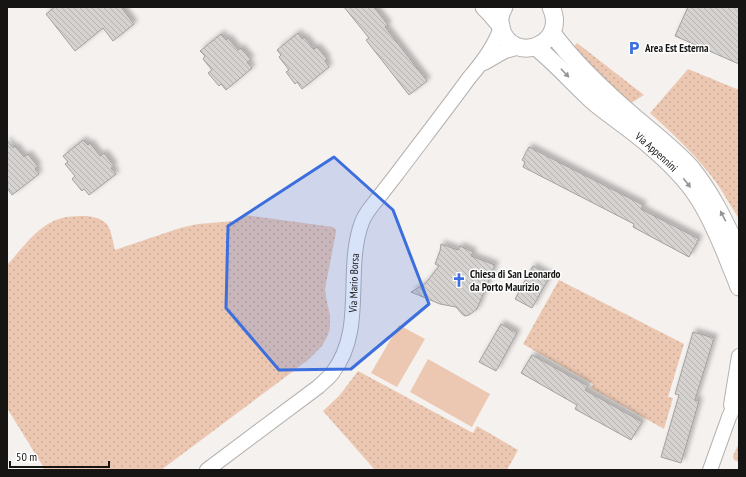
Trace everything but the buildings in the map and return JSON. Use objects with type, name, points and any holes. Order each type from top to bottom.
[{"type":"street","name":"Via Appennini","points":[[484,7],[501,27],[503,33],[509,41],[528,47],[553,61],[597,104],[648,143],[689,184],[710,220],[739,288]]},
{"type":"street","points":[[501,27],[500,17],[504,7]]},
{"type":"street","points":[[528,47],[546,41],[552,33],[554,23],[551,7]]},
{"type":"street","name":"Via Mario Borsa","points":[[207,470],[318,387],[337,367],[345,350],[350,334],[354,261],[359,230],[364,216],[477,69],[492,47],[501,27]]},
{"type":"street","name":"Via Appennini","points":[[552,33],[565,50],[611,97],[660,139],[690,168],[714,199],[739,252]]},
{"type":"street","name":"Via Mario Borsa","points":[[477,69],[498,54],[511,48],[528,47]]},
{"type":"street","points":[[729,417],[739,356]]},
{"type":"street","points":[[710,470],[729,417],[739,395]]},
{"type":"street","points":[[729,417],[739,406]]},
{"type":"highlighted area","points":[[334,157],[393,210],[429,304],[351,369],[279,370],[226,308],[228,226]]},
{"type":"shaded area","points":[[577,43],[644,95],[628,105],[573,48]]},
{"type":"shaded area","points":[[688,69],[739,90],[739,219],[718,185],[703,165],[650,113]]},
{"type":"shaded area","points":[[245,215],[333,227],[336,230],[325,289],[330,316],[330,327],[322,346],[308,360],[161,470],[42,470],[44,468],[7,408],[7,265],[44,226],[65,217],[87,216],[101,220],[108,226],[115,250],[180,228],[198,224],[235,221]]},
{"type":"shaded area","points":[[559,280],[684,344],[668,397],[673,398],[664,429],[591,388],[593,384],[523,344]]},
{"type":"shaded area","points":[[399,325],[425,339],[397,387],[371,373]]},
{"type":"shaded area","points":[[428,359],[490,394],[472,427],[410,392]]},
{"type":"shaded area","points":[[358,371],[473,433],[477,426],[518,450],[507,470],[375,470],[323,411],[339,396]]},
{"type":"shaded area","points":[[739,443],[739,462],[734,460],[733,456]]},
{"type":"place","name":"Area Est Esterna","points":[[634,48]]},
{"type":"place","name":"Chiesa di San Leonardo da Porto Maurizio","points":[[459,280]]}]
